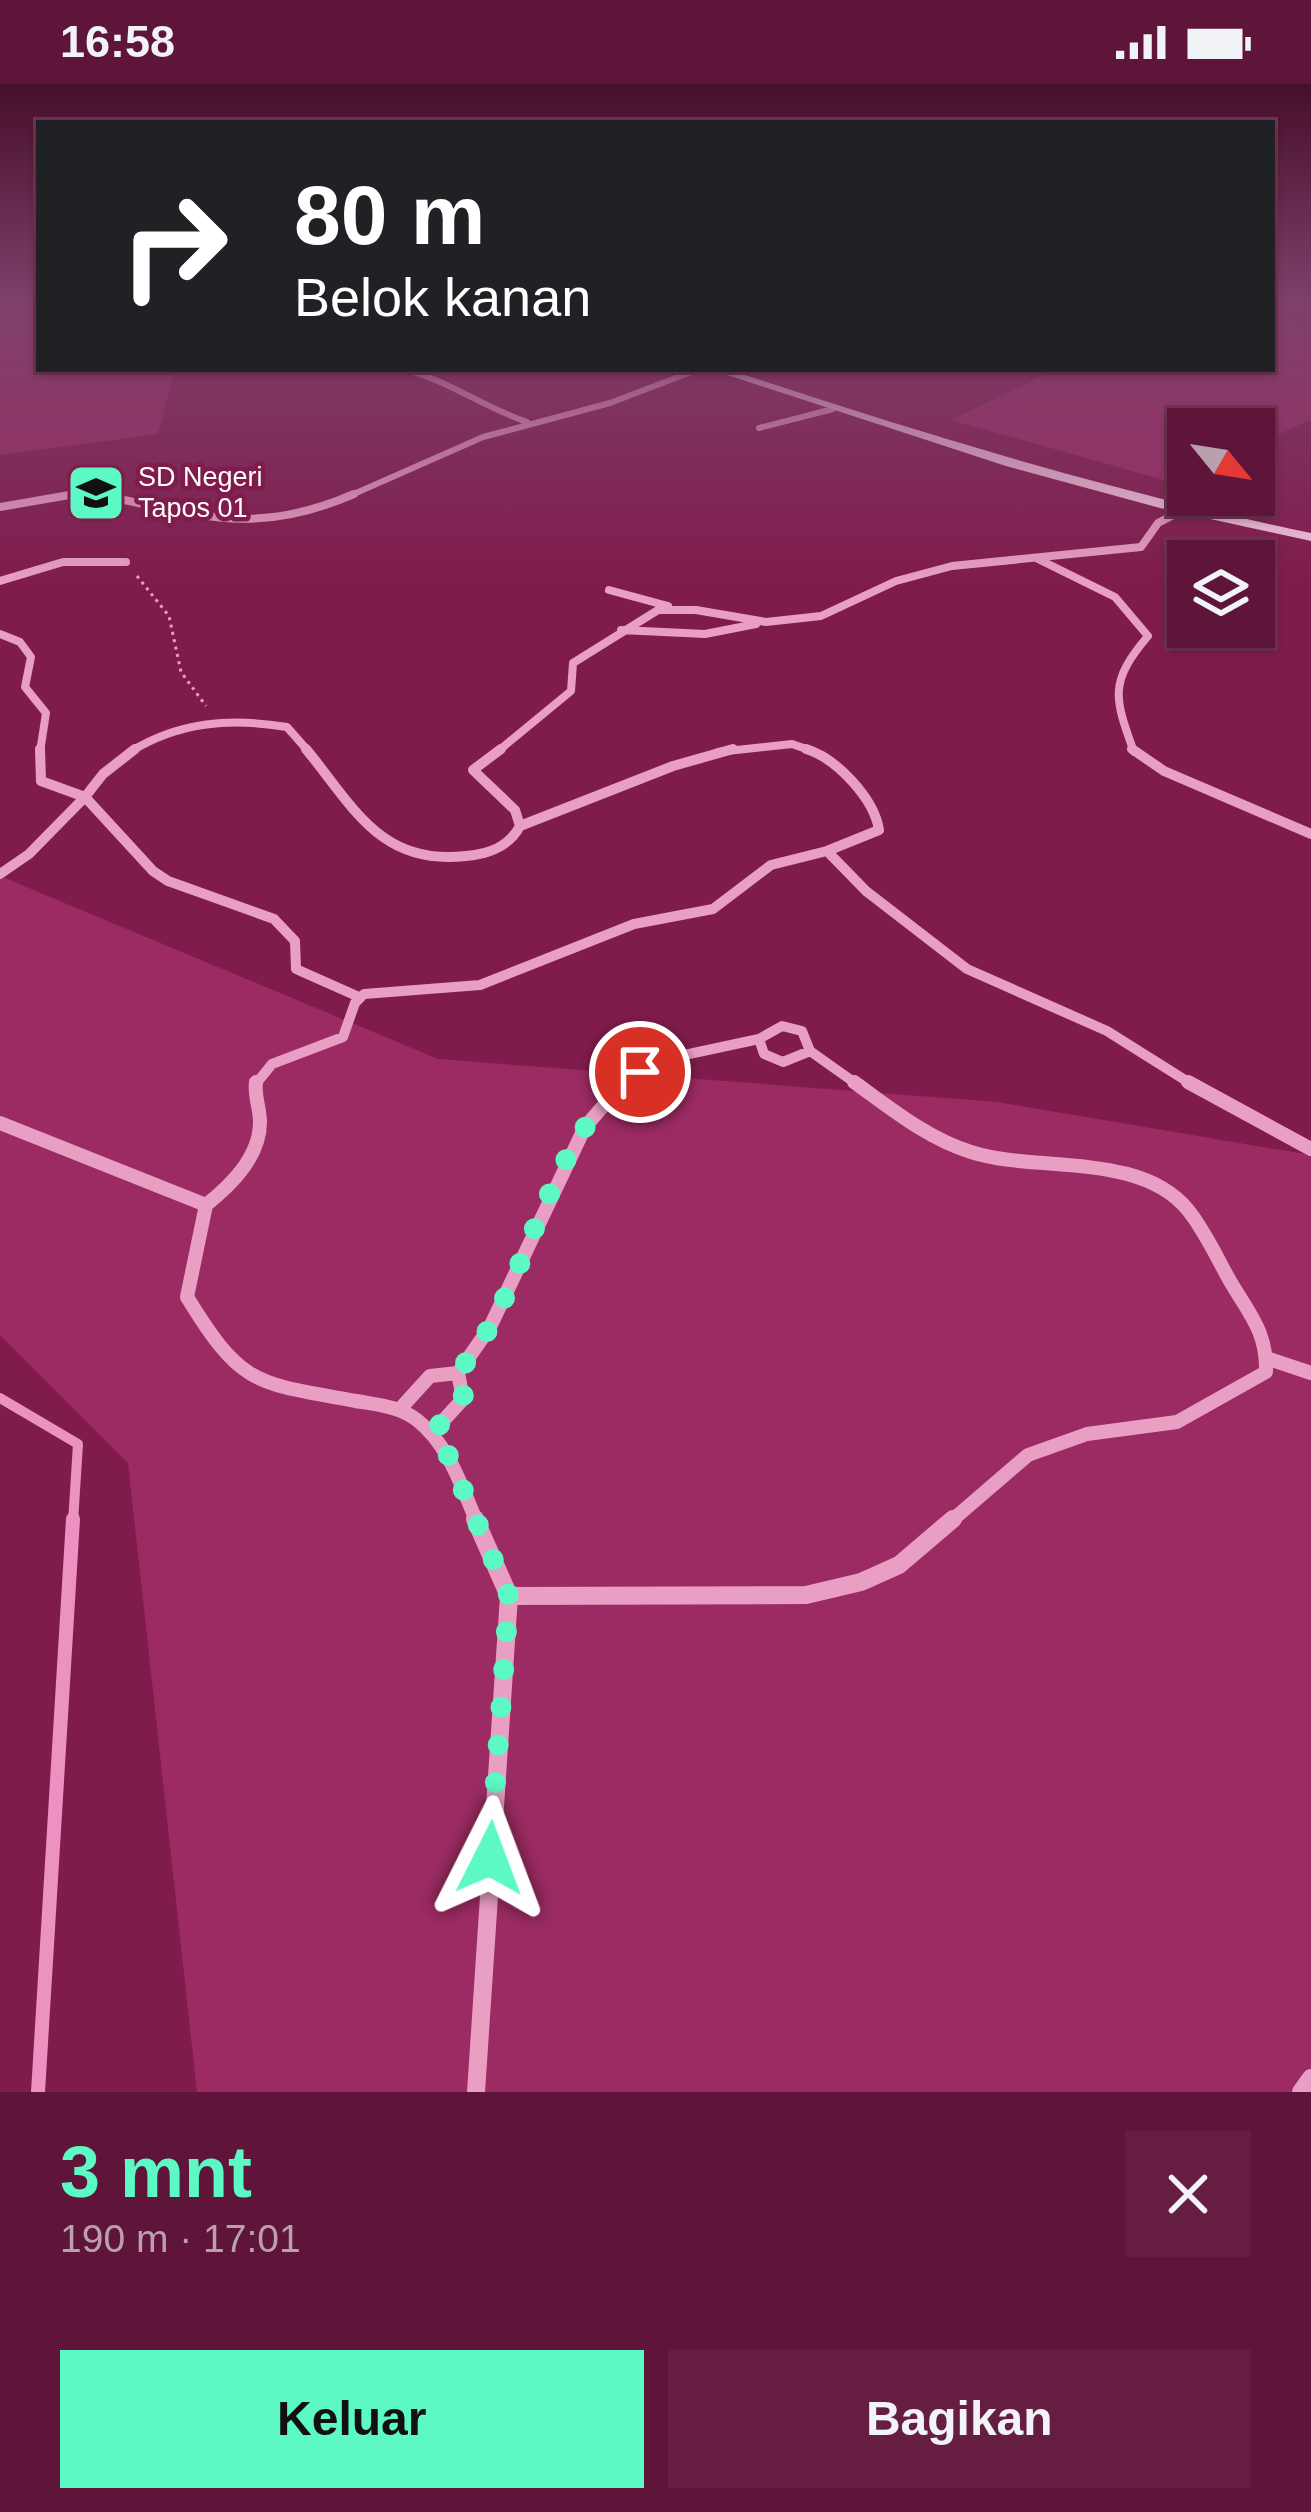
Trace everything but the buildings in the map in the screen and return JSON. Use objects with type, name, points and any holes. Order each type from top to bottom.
[{"type":"street","points":[[465,395],[528,423]]},
{"type":"street","points":[[0,507],[96,492],[244,524],[267,515],[313,512],[483,437],[632,395]]},
{"type":"street","points":[[790,395],[966,453],[1167,509]]},
{"type":"street","points":[[759,428],[832,409]]},
{"type":"street","points":[[620,630],[705,634],[821,616],[896,581],[952,566],[1141,547],[1158,523],[1171,516]]},
{"type":"street","points":[[1200,516],[1311,537]]},
{"type":"street","points":[[1036,558],[1105,590],[1146,629],[1148,636],[1123,665],[1115,688],[1133,751],[1164,770],[1311,834]]},
{"type":"street","points":[[0,581],[63,562],[126,562]]},
{"type":"street","points":[[609,590],[674,608],[766,622]]},
{"type":"street","points":[[520,826],[515,810],[473,770],[561,702],[571,691],[573,663],[620,630],[658,610],[674,608]]},
{"type":"street","points":[[0,634],[20,642],[31,657],[26,687],[46,713],[40,743],[41,781],[85,797],[160,876],[274,919],[296,941],[296,969],[359,997],[372,992],[480,985],[634,924],[713,909],[771,866],[879,830],[877,818],[828,756],[812,748],[767,742],[718,749],[520,826],[510,842],[463,858],[379,838],[287,727],[216,719],[166,732],[129,749],[103,768],[85,797],[41,843],[0,874]]},
{"type":"street","points":[[827,851],[866,891],[967,969],[1107,1031],[1225,1105],[1311,1149]]},
{"type":"street","points":[[359,997],[355,1025],[344,1038],[268,1068],[257,1078],[254,1094],[260,1120],[254,1148],[243,1169],[206,1205],[194,1241],[187,1297],[220,1351],[265,1385],[400,1409],[433,1433],[446,1450],[509,1596],[476,2092]]},
{"type":"street","points":[[400,1409],[430,1376],[458,1373],[490,1327],[585,1127],[619,1085],[661,1060],[759,1039],[772,1028],[793,1027],[808,1037],[810,1051],[936,1138],[968,1152],[1005,1161],[1098,1167],[1170,1192],[1187,1208],[1267,1344],[1265,1372],[1178,1422],[1087,1434],[1028,1455],[899,1565],[861,1582],[806,1594],[509,1596]]},
{"type":"street","points":[[759,1039],[764,1054],[783,1062],[810,1051]]},
{"type":"street","points":[[0,1123],[206,1205]]},
{"type":"street","points":[[1269,1359],[1311,1373]]},
{"type":"street","points":[[433,1433],[463,1402],[466,1392],[458,1373]]},
{"type":"street","points":[[1301,2092],[1311,2078]]},
{"type":"path","points":[[126,562],[169,616],[181,672],[216,719]]},
{"type":"shaded area","points":[[0,395],[168,395],[158,434],[0,455]]},
{"type":"shaded area","points":[[1004,395],[1311,395],[1311,420],[1275,436],[1275,408],[1167,408],[1167,481],[951,420]]},
{"type":"shaded area","points":[[0,876],[438,1059],[997,1102],[1311,1155],[1311,2092],[197,2092],[128,1463],[0,1335]]},
{"type":"waterway","points":[[0,1398],[78,1444],[73,1522]]},
{"type":"waterway","points":[[38,2092],[73,1519]]},
{"type":"place","name":"SD Negeri Tapos 01","points":[[96,493]]},
{"type":"route","points":[[490,1858],[509,1596],[446,1450],[433,1433],[463,1402],[465,1383],[458,1373],[490,1327],[585,1127],[619,1085],[640,1072]]}]
